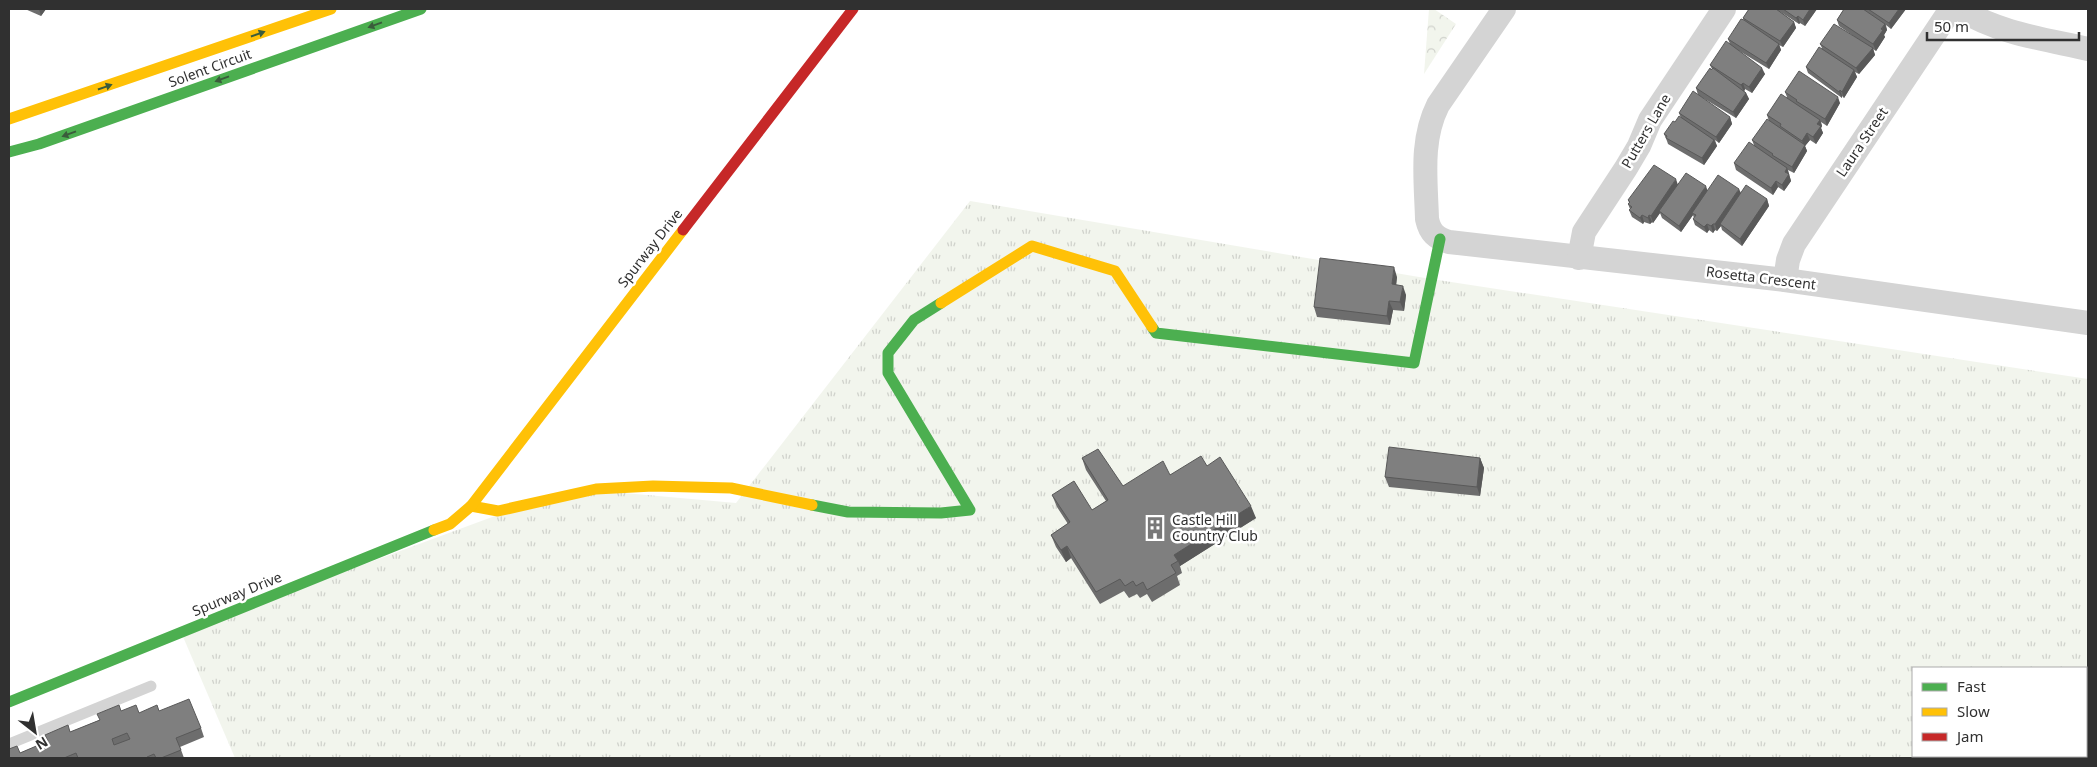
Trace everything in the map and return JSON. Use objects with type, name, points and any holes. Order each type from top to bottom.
[{"type":"street","name":"Solent Circuit","points":[[9,119],[331,9]]},
{"type":"street","name":"Solent Circuit","points":[[9,152],[39,144],[421,9]]},
{"type":"street","name":"Spurway Drive","points":[[9,702],[450,524],[471,506],[853,9]]},
{"type":"street","points":[[471,506],[498,511],[596,489],[653,486],[731,488],[848,512],[941,513],[970,510],[888,373],[888,353],[914,320],[1032,246],[1116,271],[1156,333],[1414,363],[1437,237],[1429,230],[1427,219],[1425,153],[1430,120],[1438,105],[1504,9]]},
{"type":"street","name":"Putters Lane","points":[[1579,258],[1584,232],[1626,168],[1650,120],[1724,9]]},
{"type":"street","name":"Laura Street","points":[[1785,280],[1788,260],[1794,244],[1951,9]]},
{"type":"street","points":[[1960,9],[1975,18],[1999,28],[2088,49]]},
{"type":"street","name":"Rosetta Crescent","points":[[1437,237],[1449,242],[1785,280],[2088,323]]},
{"type":"lane","points":[[9,744],[150,686]]},
{"type":"green space","points":[[1429,9],[1434,9],[1456,24],[1424,74]]},
{"type":"green space","name":"Castle Hill Country Club","points":[[970,201],[1425,278],[2088,379],[2088,758],[235,758],[181,632],[503,513],[602,491],[736,503]]},
{"type":"building","points":[[1749,9],[1776,9],[1794,22],[1780,41],[1743,18]]},
{"type":"building","points":[[1783,9],[1810,9],[1803,20],[1798,16],[1796,18]]},
{"type":"building","points":[[1844,9],[1863,9],[1885,24],[1873,44],[1837,20]]},
{"type":"building","points":[[1868,9],[1899,9],[1889,23]]},
{"type":"building","points":[[1741,19],[1779,44],[1766,63],[1728,39]]},
{"type":"building","points":[[1834,24],[1873,48],[1856,68],[1820,44]]},
{"type":"building","points":[[1726,41],[1762,68],[1749,87],[1743,83],[1741,85],[1710,65]]},
{"type":"building","points":[[1819,47],[1854,70],[1842,92],[1840,90],[1839,92],[1806,67]]},
{"type":"building","points":[[1710,68],[1711,70],[1713,68],[1746,93],[1733,112],[1696,88]]},
{"type":"building","points":[[1799,71],[1838,97],[1825,119],[1785,92]]},
{"type":"building","points":[[1693,91],[1730,117],[1716,137],[1679,113]]},
{"type":"building","points":[[1781,94],[1820,120],[1817,124],[1821,126],[1813,137],[1807,133],[1802,141],[1767,115]]},
{"type":"building","points":[[1679,116],[1714,140],[1702,158],[1666,138],[1667,136],[1664,134]]},
{"type":"building","points":[[1767,119],[1805,145],[1792,167],[1752,140]]},
{"type":"building","points":[[1749,142],[1787,168],[1785,172],[1789,174],[1782,185],[1776,181],[1771,188],[1734,163]]},
{"type":"building","points":[[1654,165],[1676,179],[1651,216],[1649,215],[1648,218],[1642,215],[1640,218],[1629,210],[1632,207],[1628,204],[1630,202],[1628,200]]},
{"type":"building","points":[[1686,173],[1706,186],[1679,226],[1659,211]]},
{"type":"building","points":[[1718,175],[1739,189],[1715,224],[1711,226],[1707,224],[1704,227],[1693,219],[1696,215],[1692,213]]},
{"type":"building","points":[[1746,185],[1767,199],[1740,239],[1720,224]]},
{"type":"building","points":[[1320,258],[1394,267],[1392,284],[1403,286],[1400,302],[1389,301],[1387,316],[1314,307]]},
{"type":"building","points":[[1389,447],[1480,458],[1477,487],[1385,477]]},
{"type":"building","name":"Castle Hill Country Club","points":[[1098,449],[1123,486],[1163,461],[1170,475],[1201,456],[1207,466],[1220,457],[1251,506],[1174,555],[1178,561],[1171,565],[1176,573],[1147,590],[1143,582],[1136,586],[1133,581],[1125,586],[1120,579],[1096,592],[1067,546],[1061,550],[1051,535],[1070,522],[1052,495],[1074,481],[1092,510],[1108,500],[1082,458]]},
{"type":"building","points":[[189,699],[201,728],[176,738],[181,750],[161,758],[156,758],[154,754],[148,758],[78,758],[76,753],[64,758],[9,758],[9,749],[17,746],[20,753],[48,741],[45,735],[68,725],[70,732],[100,720],[97,714],[119,705],[121,711],[136,705],[139,713],[157,705],[159,711]],"holes":[[[127,733],[130,739],[114,745],[112,739]]]},
{"type":"traffic: fast","points":[[9,152],[39,144],[421,9]]},
{"type":"traffic: fast","points":[[1152,327],[1156,333],[1414,363],[1440,239]]},
{"type":"traffic: fast","points":[[812,505],[848,512],[941,513],[970,510],[888,373],[888,353],[914,320],[941,303]]},
{"type":"traffic: fast","points":[[9,702],[434,530]]},
{"type":"traffic: slow","points":[[9,119],[331,9]]},
{"type":"traffic: slow","points":[[434,530],[450,524],[471,506],[683,230]]},
{"type":"traffic: slow","points":[[941,303],[1032,246],[1115,271],[1152,327]]},
{"type":"traffic: slow","points":[[471,506],[498,511],[596,489],[653,486],[731,488],[812,505]]},
{"type":"traffic: jam","points":[[683,230],[853,9]]},
{"type":"place","name":"Castle Hill Country Club","points":[[1155,528]]}]
